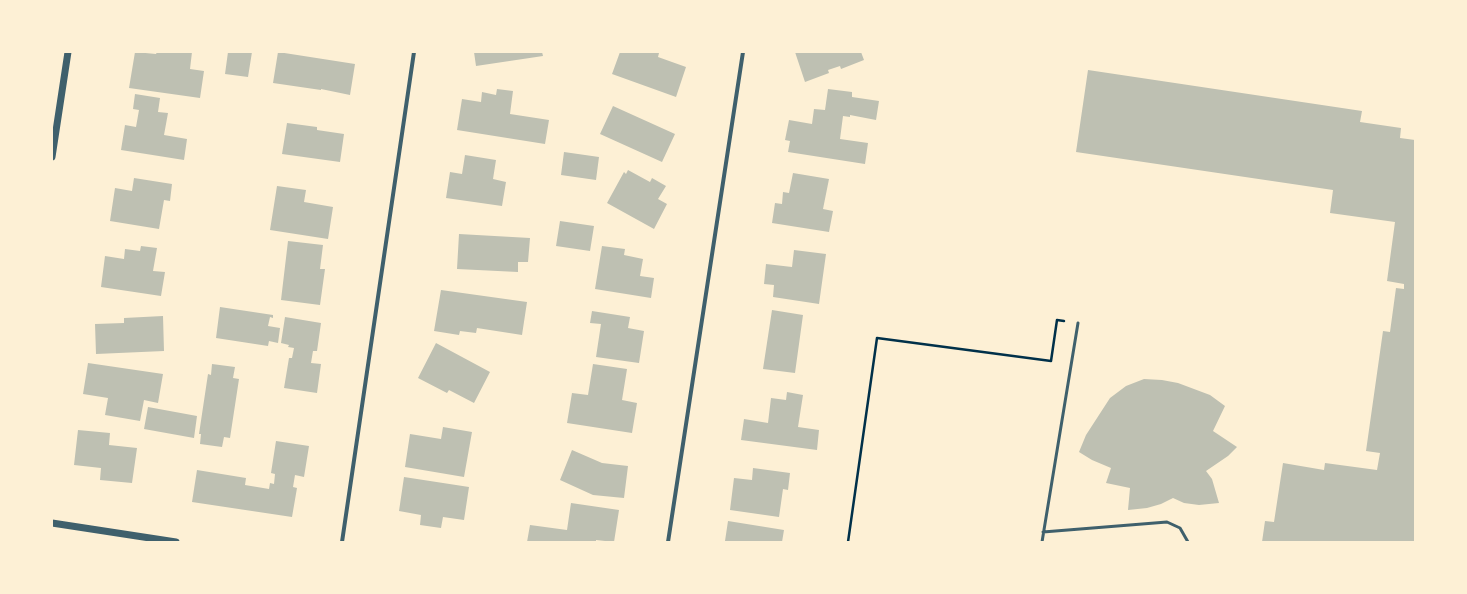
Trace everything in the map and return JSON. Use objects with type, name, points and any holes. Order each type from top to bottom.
[{"type":"street","points":[[52,156],[68,52]]},
{"type":"street","points":[[342,542],[414,52]]},
{"type":"street","points":[[668,542],[743,52]]},
{"type":"street","points":[[52,524],[176,542]]},
{"type":"lane","points":[[1042,542],[1078,323]]},
{"type":"lane","points":[[1043,532],[1167,522],[1180,528],[1188,542]]},
{"type":"path","points":[[848,542],[877,338],[1052,361],[1057,320]]},
{"type":"building","points":[[135,52],[156,54],[157,52],[192,52],[190,69],[204,71],[200,98],[129,88]]},
{"type":"building","points":[[228,52],[252,52],[248,77],[225,74]]},
{"type":"building","points":[[278,52],[355,64],[350,95],[321,89],[273,83]]},
{"type":"building","points":[[474,52],[542,52],[543,56],[476,66]]},
{"type":"building","points":[[620,52],[656,52],[659,53],[658,57],[686,67],[676,97],[612,74]]},
{"type":"building","points":[[795,52],[861,52],[864,60],[841,69],[840,66],[828,70],[829,73],[805,82]]},
{"type":"building","points":[[1088,70],[1362,111],[1360,122],[1401,128],[1400,138],[1415,140],[1415,542],[1262,542],[1265,521],[1274,522],[1283,463],[1324,470],[1325,463],[1377,470],[1380,453],[1366,451],[1383,331],[1390,332],[1396,288],[1404,289],[1404,284],[1387,281],[1395,222],[1330,213],[1333,190],[1076,152]]},
{"type":"building","points":[[497,89],[513,91],[510,114],[549,120],[545,144],[457,130],[462,99],[481,102],[482,92],[496,95]]},
{"type":"building","points":[[828,89],[852,92],[852,97],[879,101],[876,120],[850,115],[850,117],[843,116],[840,139],[868,143],[865,164],[788,152],[790,141],[785,140],[789,120],[812,124],[814,109],[825,110]]},
{"type":"building","points":[[135,94],[160,98],[158,112],[168,113],[164,135],[187,139],[184,160],[121,150],[125,125],[136,127],[139,110],[133,109]]},
{"type":"building","points":[[613,106],[675,134],[662,162],[600,134]]},
{"type":"building","points":[[287,123],[317,127],[317,130],[344,134],[340,162],[282,154]]},
{"type":"building","points":[[564,152],[599,157],[596,180],[561,175]]},
{"type":"building","points":[[465,155],[496,160],[493,179],[506,182],[502,206],[446,198],[450,172],[462,174]]},
{"type":"building","points":[[628,170],[650,182],[652,178],[666,186],[658,199],[667,204],[654,229],[607,203],[624,172],[626,174]]},
{"type":"building","points":[[793,173],[829,179],[823,209],[833,211],[829,232],[772,223],[775,203],[782,204],[783,192],[789,193]]},
{"type":"building","points":[[134,178],[172,184],[170,201],[164,200],[159,229],[110,221],[115,188],[132,191]]},
{"type":"building","points":[[277,186],[306,190],[304,202],[333,207],[328,239],[270,230]]},
{"type":"building","points":[[560,221],[594,226],[590,251],[556,246]]},
{"type":"building","points":[[459,234],[530,238],[528,262],[518,262],[518,272],[457,269]]},
{"type":"building","points":[[288,241],[323,245],[320,269],[325,269],[320,305],[281,300]]},
{"type":"building","points":[[141,246],[157,248],[153,271],[165,272],[161,296],[101,287],[105,256],[124,259],[125,249],[140,251]]},
{"type":"building","points":[[602,246],[625,249],[624,255],[643,259],[640,276],[654,278],[651,298],[595,289]]},
{"type":"building","points":[[794,250],[826,254],[819,304],[773,297],[774,285],[764,284],[766,264],[792,267]]},
{"type":"building","points":[[441,290],[527,302],[522,335],[477,328],[476,333],[460,331],[459,335],[434,331]]},
{"type":"building","points":[[220,307],[273,315],[273,318],[270,317],[268,326],[280,328],[278,343],[269,341],[268,346],[216,338]]},
{"type":"building","points":[[772,310],[803,315],[795,373],[763,369]]},
{"type":"building","points":[[592,311],[630,317],[628,328],[644,331],[639,363],[596,357],[601,324],[590,323]]},
{"type":"building","points":[[163,316],[164,351],[96,354],[95,324],[124,323],[124,318]]},
{"type":"building","points":[[285,317],[321,323],[317,351],[313,351],[311,363],[321,364],[317,393],[284,388],[289,358],[292,358],[294,348],[288,347],[289,345],[281,343]]},
{"type":"building","points":[[436,343],[490,372],[474,403],[449,390],[447,393],[418,378]]},
{"type":"building","points":[[88,363],[163,374],[158,403],[144,400],[140,421],[105,415],[108,398],[83,394]]},
{"type":"building","points":[[212,364],[235,367],[233,378],[239,379],[230,438],[224,437],[222,447],[200,444],[201,434],[199,434],[208,374],[211,375]]},
{"type":"building","points":[[593,364],[627,369],[622,400],[637,403],[632,433],[567,423],[572,393],[588,395]]},
{"type":"building","points":[[1144,379],[1178,383],[1210,395],[1225,406],[1213,431],[1237,447],[1228,456],[1206,471],[1212,479],[1219,503],[1199,505],[1184,503],[1173,498],[1161,504],[1147,508],[1128,510],[1130,488],[1106,483],[1111,468],[1092,460],[1079,452],[1086,435],[1110,398],[1126,386]]},
{"type":"building","points":[[787,392],[803,395],[798,427],[819,430],[817,450],[741,440],[744,419],[768,423],[771,398],[786,400]]},
{"type":"building","points":[[148,407],[197,416],[194,438],[144,429]]},
{"type":"building","points":[[443,427],[472,432],[464,477],[405,467],[410,434],[441,439]]},
{"type":"building","points":[[78,430],[110,433],[109,445],[137,448],[132,483],[100,480],[101,468],[74,465]]},
{"type":"building","points":[[276,441],[309,446],[304,477],[295,475],[293,487],[297,488],[292,517],[192,502],[197,470],[246,478],[245,485],[269,489],[270,483],[274,484],[275,474],[271,473]]},
{"type":"building","points":[[572,450],[602,463],[628,466],[624,498],[593,495],[560,480]]},
{"type":"building","points":[[753,468],[790,473],[788,490],[783,489],[779,517],[730,510],[734,478],[752,480]]},
{"type":"building","points":[[404,477],[469,487],[464,520],[443,517],[441,528],[420,525],[421,515],[399,511]]},
{"type":"building","points":[[571,503],[619,510],[614,542],[596,540],[596,542],[527,542],[530,525],[567,530]]},
{"type":"building","points":[[728,521],[784,530],[782,542],[725,541]]}]
